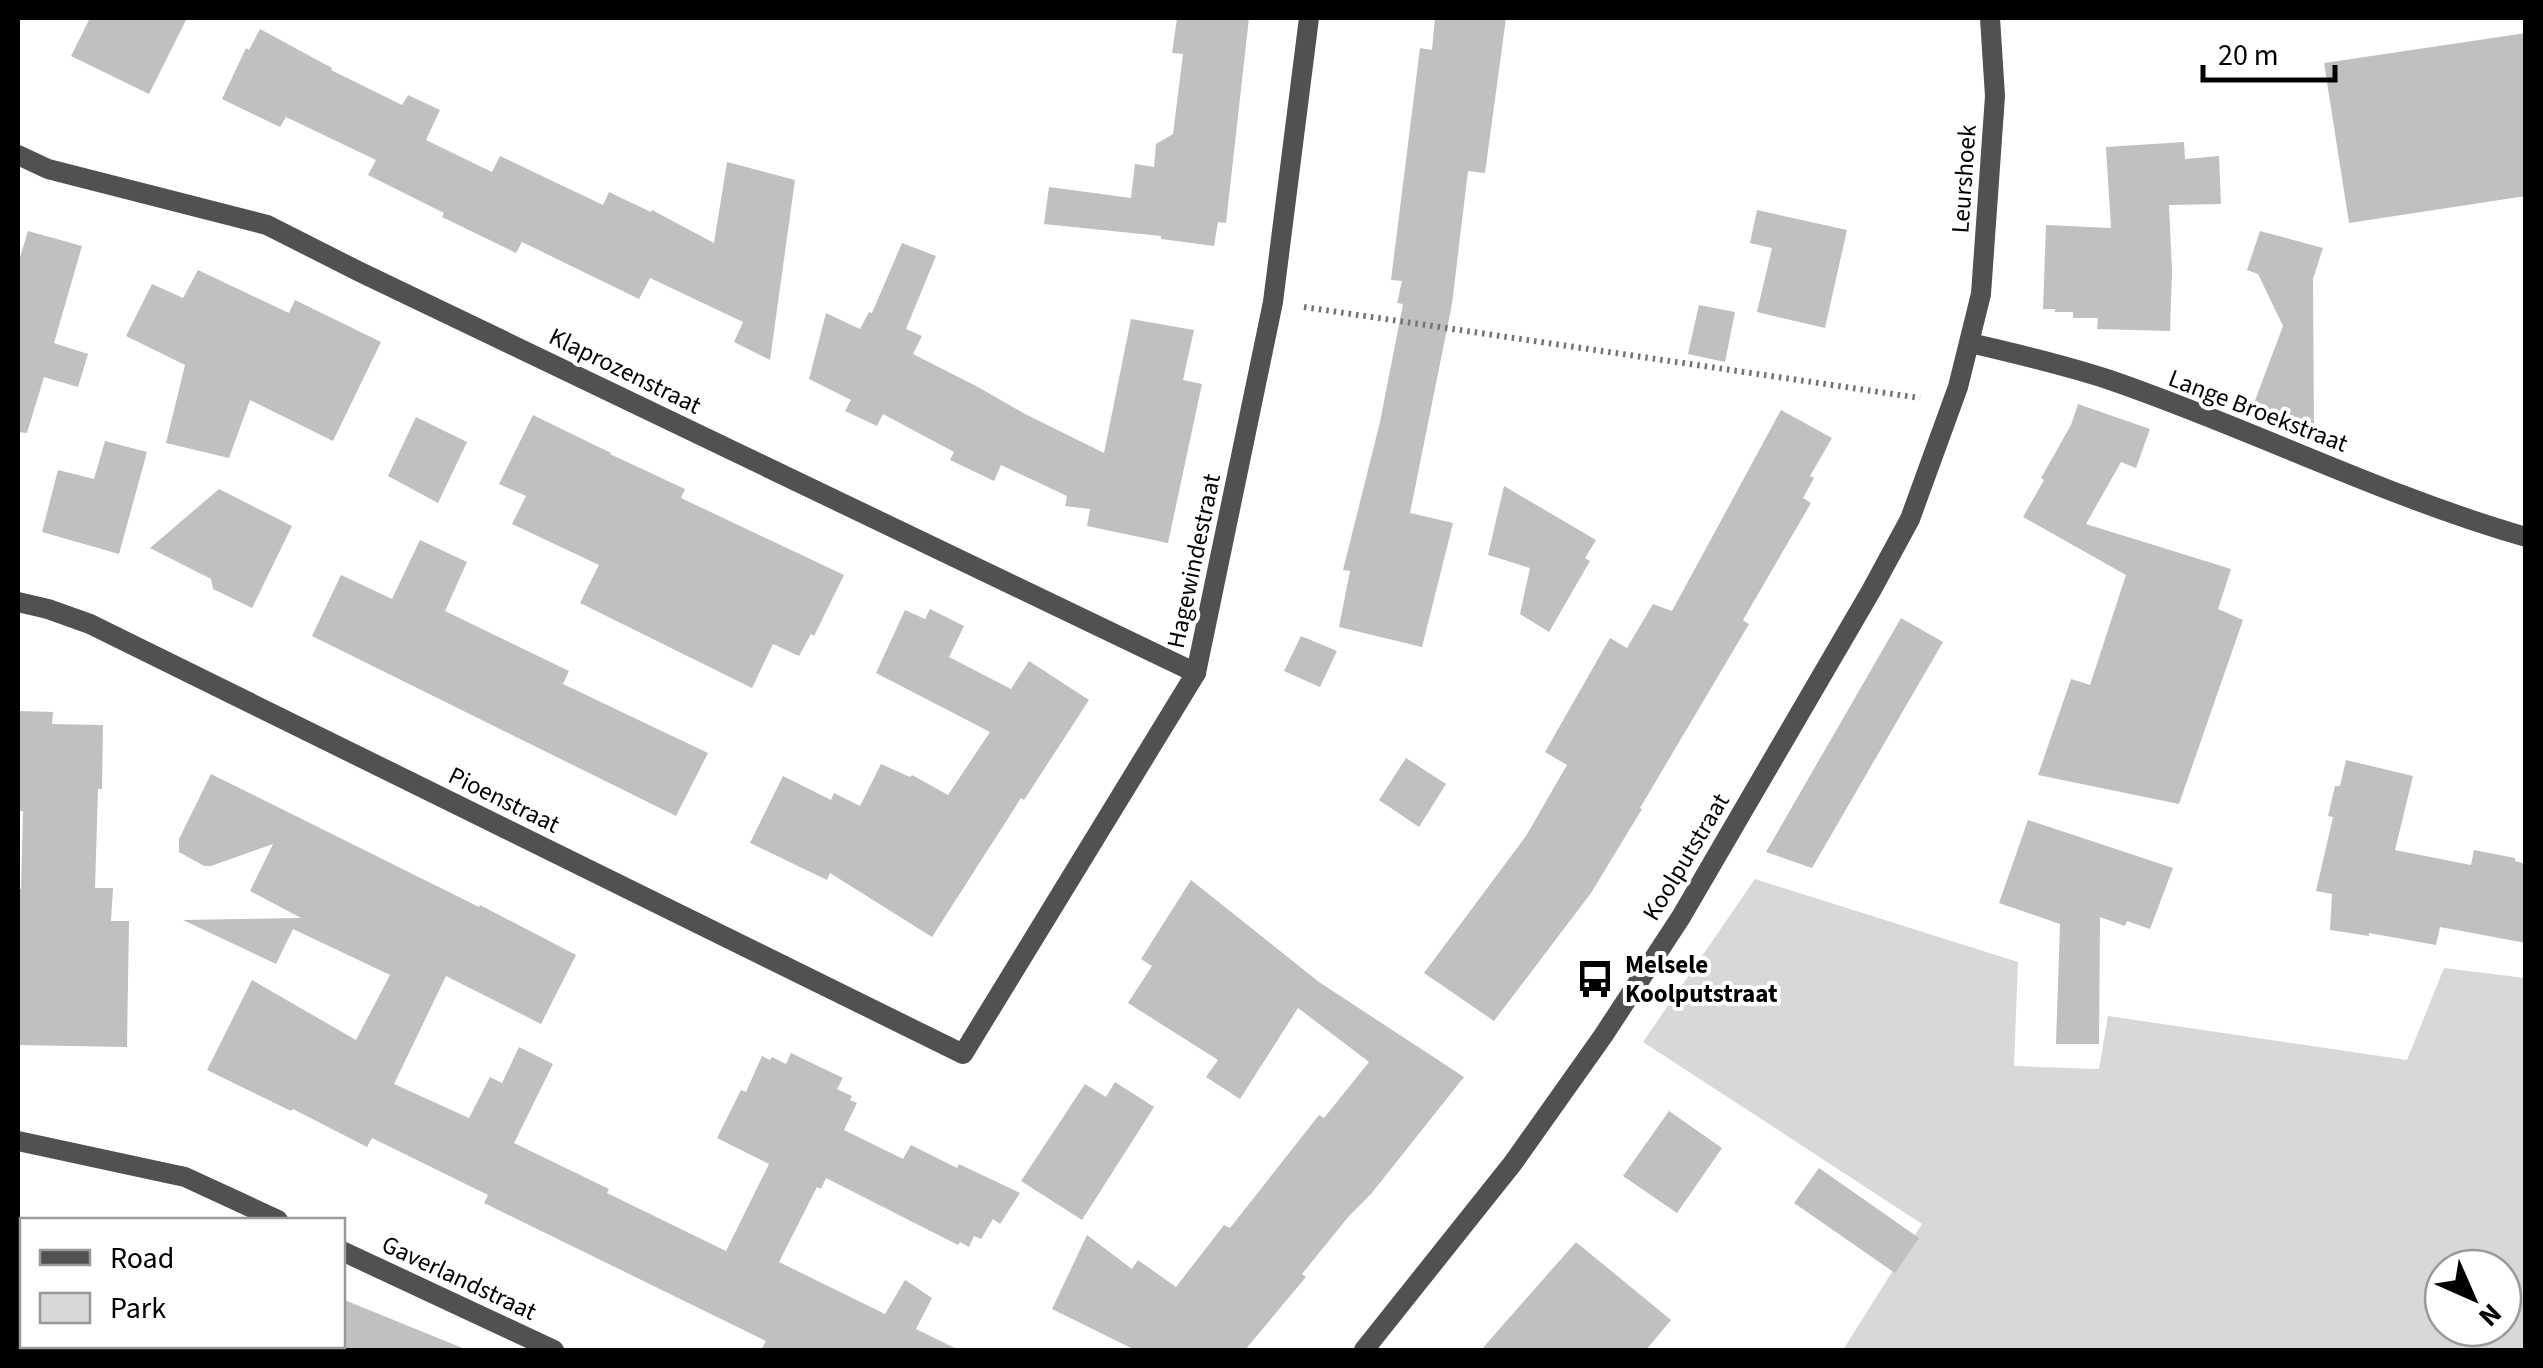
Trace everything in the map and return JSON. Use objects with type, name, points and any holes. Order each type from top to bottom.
[{"type":"street","name":"Hagewindestraat","points":[[963,1054],[1196,672],[1273,302],[1309,18]]},
{"type":"street","name":"Leurshoek","points":[[1970,342],[1981,294],[1995,96],[1990,18]]},
{"type":"street","name":"Klaprozenstraat","points":[[18,155],[48,168],[268,225],[1196,672]]},
{"type":"street","name":"Lange Broekstraat","points":[[1970,342],[2109,380],[2486,526],[2526,536]]},
{"type":"street","name":"Koolputstraat","points":[[1364,1350],[1513,1162],[1604,1036],[1680,917],[1910,519],[1958,387],[1970,342]]},
{"type":"street","name":"Pioenstraat","points":[[18,602],[90,624],[963,1054]]},
{"type":"street","points":[[18,1141],[185,1178],[274,1218]]},
{"type":"street","name":"Gaverlandstraat","points":[[345,1252],[554,1350]]},
{"type":"path","points":[[1273,302],[1920,398]]},
{"type":"green space","points":[[1755,879],[2018,962],[2014,1066],[2099,1069],[2108,1016],[2407,1060],[2444,968],[2525,978],[2525,1350],[1843,1350],[1922,1224],[1643,1042]]},
{"type":"building","points":[[90,18],[187,18],[149,94],[71,56]]},
{"type":"building","points":[[1177,18],[1249,18],[1226,223],[1218,222],[1214,246],[1161,236],[1044,224],[1049,187],[1131,198],[1135,164],[1154,167],[1156,144],[1173,134],[1183,54],[1172,53]]},
{"type":"building","points":[[1435,18],[1506,18],[1485,173],[1468,171],[1452,304],[1410,513],[1453,523],[1422,647],[1339,627],[1350,571],[1343,570],[1380,422],[1403,304],[1397,303],[1402,281],[1391,280],[1420,48],[1432,50]]},
{"type":"building","points":[[260,29],[402,105],[408,95],[440,110],[426,140],[492,172],[500,156],[603,205],[609,192],[714,243],[727,162],[795,180],[770,360],[734,342],[743,322],[650,278],[639,299],[522,242],[516,253],[368,175],[376,160],[286,117],[280,127],[222,99],[246,48],[249,50]]},
{"type":"building","points":[[2526,33],[2526,196],[2349,223],[2324,63]]},
{"type":"building","points":[[2184,142],[2185,159],[2219,156],[2221,204],[2169,205],[2170,331],[2097,329],[2098,318],[2073,318],[2073,312],[2043,309],[2046,225],[2111,228],[2106,147]]},
{"type":"building","points":[[1757,210],[1847,230],[1825,328],[1757,312],[1772,248],[1750,243]]},
{"type":"building","points":[[28,231],[82,246],[54,343],[88,354],[78,387],[44,377],[27,433],[18,432],[18,264]]},
{"type":"building","points":[[2260,231],[2323,248],[2313,279],[2314,431],[2253,406],[2283,326],[2258,274],[2247,270]]},
{"type":"building","points":[[902,243],[936,256],[906,329],[922,336],[913,354],[1104,453],[1131,319],[1194,330],[1183,380],[1202,384],[1168,543],[1087,526],[1090,509],[1065,506],[1067,496],[1001,465],[994,481],[950,460],[954,452],[883,414],[877,426],[845,411],[851,400],[809,379],[826,313],[860,329],[872,313]]},
{"type":"building","points":[[198,270],[289,313],[295,300],[381,342],[333,441],[250,400],[229,458],[166,443],[185,365],[126,336],[152,284],[183,298]]},
{"type":"building","points":[[1699,305],[1735,312],[1725,362],[1688,354]]},
{"type":"building","points":[[2078,404],[2150,429],[2136,468],[2121,462],[2086,524],[2231,569],[2218,609],[2243,620],[2179,804],[2038,775],[2071,679],[2090,685],[2126,575],[2023,517]]},
{"type":"building","points":[[1781,410],[1832,438],[1810,476],[1814,478],[1803,498],[1811,503],[1743,620],[1749,624],[1591,893],[1494,1021],[1424,973],[1526,836],[1567,765],[1545,752],[1610,638],[1627,648],[1653,604],[1672,611]]},
{"type":"building","points":[[533,415],[685,489],[681,498],[844,575],[814,636],[811,634],[799,656],[773,644],[752,688],[580,603],[599,565],[512,524],[526,496],[499,484]]},
{"type":"building","points":[[416,417],[467,442],[438,503],[388,476]]},
{"type":"building","points":[[105,441],[147,452],[119,554],[42,532],[58,470],[94,479]]},
{"type":"building","points":[[1504,486],[1596,540],[1585,558],[1590,561],[1549,632],[1520,614],[1530,568],[1488,555]]},
{"type":"building","points":[[219,489],[292,526],[252,608],[213,589],[211,579],[150,548]]},
{"type":"building","points":[[420,540],[467,562],[445,611],[569,671],[563,684],[708,753],[676,816],[312,636],[341,575],[392,599]]},
{"type":"building","points":[[930,609],[964,626],[949,657],[1011,689],[1029,661],[1089,700],[932,937],[830,873],[827,880],[750,843],[783,776],[831,800],[834,793],[860,806],[881,764],[912,775],[948,795],[990,732],[876,673],[905,610],[925,619]]},
{"type":"building","points":[[1901,618],[1943,642],[1812,868],[1766,852]]},
{"type":"building","points":[[1301,636],[1337,651],[1320,687],[1284,671]]},
{"type":"building","points":[[19,711],[53,712],[52,724],[103,725],[95,888],[113,888],[111,921],[129,921],[127,1047],[18,1045],[18,889],[23,811],[18,811]]},
{"type":"building","points":[[1406,758],[1446,784],[1419,827],[1379,800]]},
{"type":"building","points":[[2346,760],[2413,776],[2395,850],[2471,865],[2474,850],[2526,864],[2526,943],[2440,927],[2436,945],[2330,930],[2332,894],[2316,891],[2333,817],[2328,816]]},
{"type":"building","points":[[211,774],[576,955],[541,1024],[446,976],[394,1084],[469,1118],[490,1077],[502,1083],[519,1047],[553,1064],[514,1143],[726,1251],[769,1164],[717,1138],[741,1090],[746,1092],[762,1056],[786,1064],[791,1053],[843,1078],[837,1089],[857,1103],[844,1130],[903,1159],[911,1145],[1020,1193],[1000,1224],[993,1219],[981,1239],[974,1236],[969,1247],[826,1178],[821,1189],[817,1187],[779,1262],[885,1314],[905,1280],[932,1298],[916,1329],[959,1350],[761,1350],[766,1341],[484,1203],[488,1195],[372,1138],[367,1147],[207,1070],[252,980],[356,1040],[390,975],[293,929],[276,964],[183,920],[301,918],[250,891],[273,844],[211,866],[179,852],[179,839]]},
{"type":"building","points":[[2028,820],[2173,868],[2150,929],[2100,917],[2099,1044],[2056,1044],[2060,924],[1999,903]]},
{"type":"building","points":[[1191,880],[1319,982],[1464,1077],[1302,1274],[1306,1277],[1245,1350],[1135,1350],[1052,1309],[1087,1235],[1132,1269],[1138,1260],[1176,1287],[1224,1225],[1230,1228],[1319,1115],[1324,1118],[1369,1062],[1298,1008],[1240,1099],[1206,1077],[1218,1060],[1128,1003],[1152,966],[1141,959]]},
{"type":"building","points":[[1115,1082],[1154,1107],[1082,1220],[1021,1181],[1085,1084],[1106,1097]]},
{"type":"building","points":[[1669,1111],[1722,1148],[1677,1213],[1623,1176]]},
{"type":"building","points":[[1819,1168],[1919,1238],[1895,1273],[1794,1203]]},
{"type":"building","points":[[1576,1242],[1671,1320],[1646,1350],[1481,1350]]},
{"type":"building","points":[[345,1300],[465,1349],[465,1350],[342,1350]]},
{"type":"place","name":"Melsele Koolputstraat","points":[[1595,979]]}]
